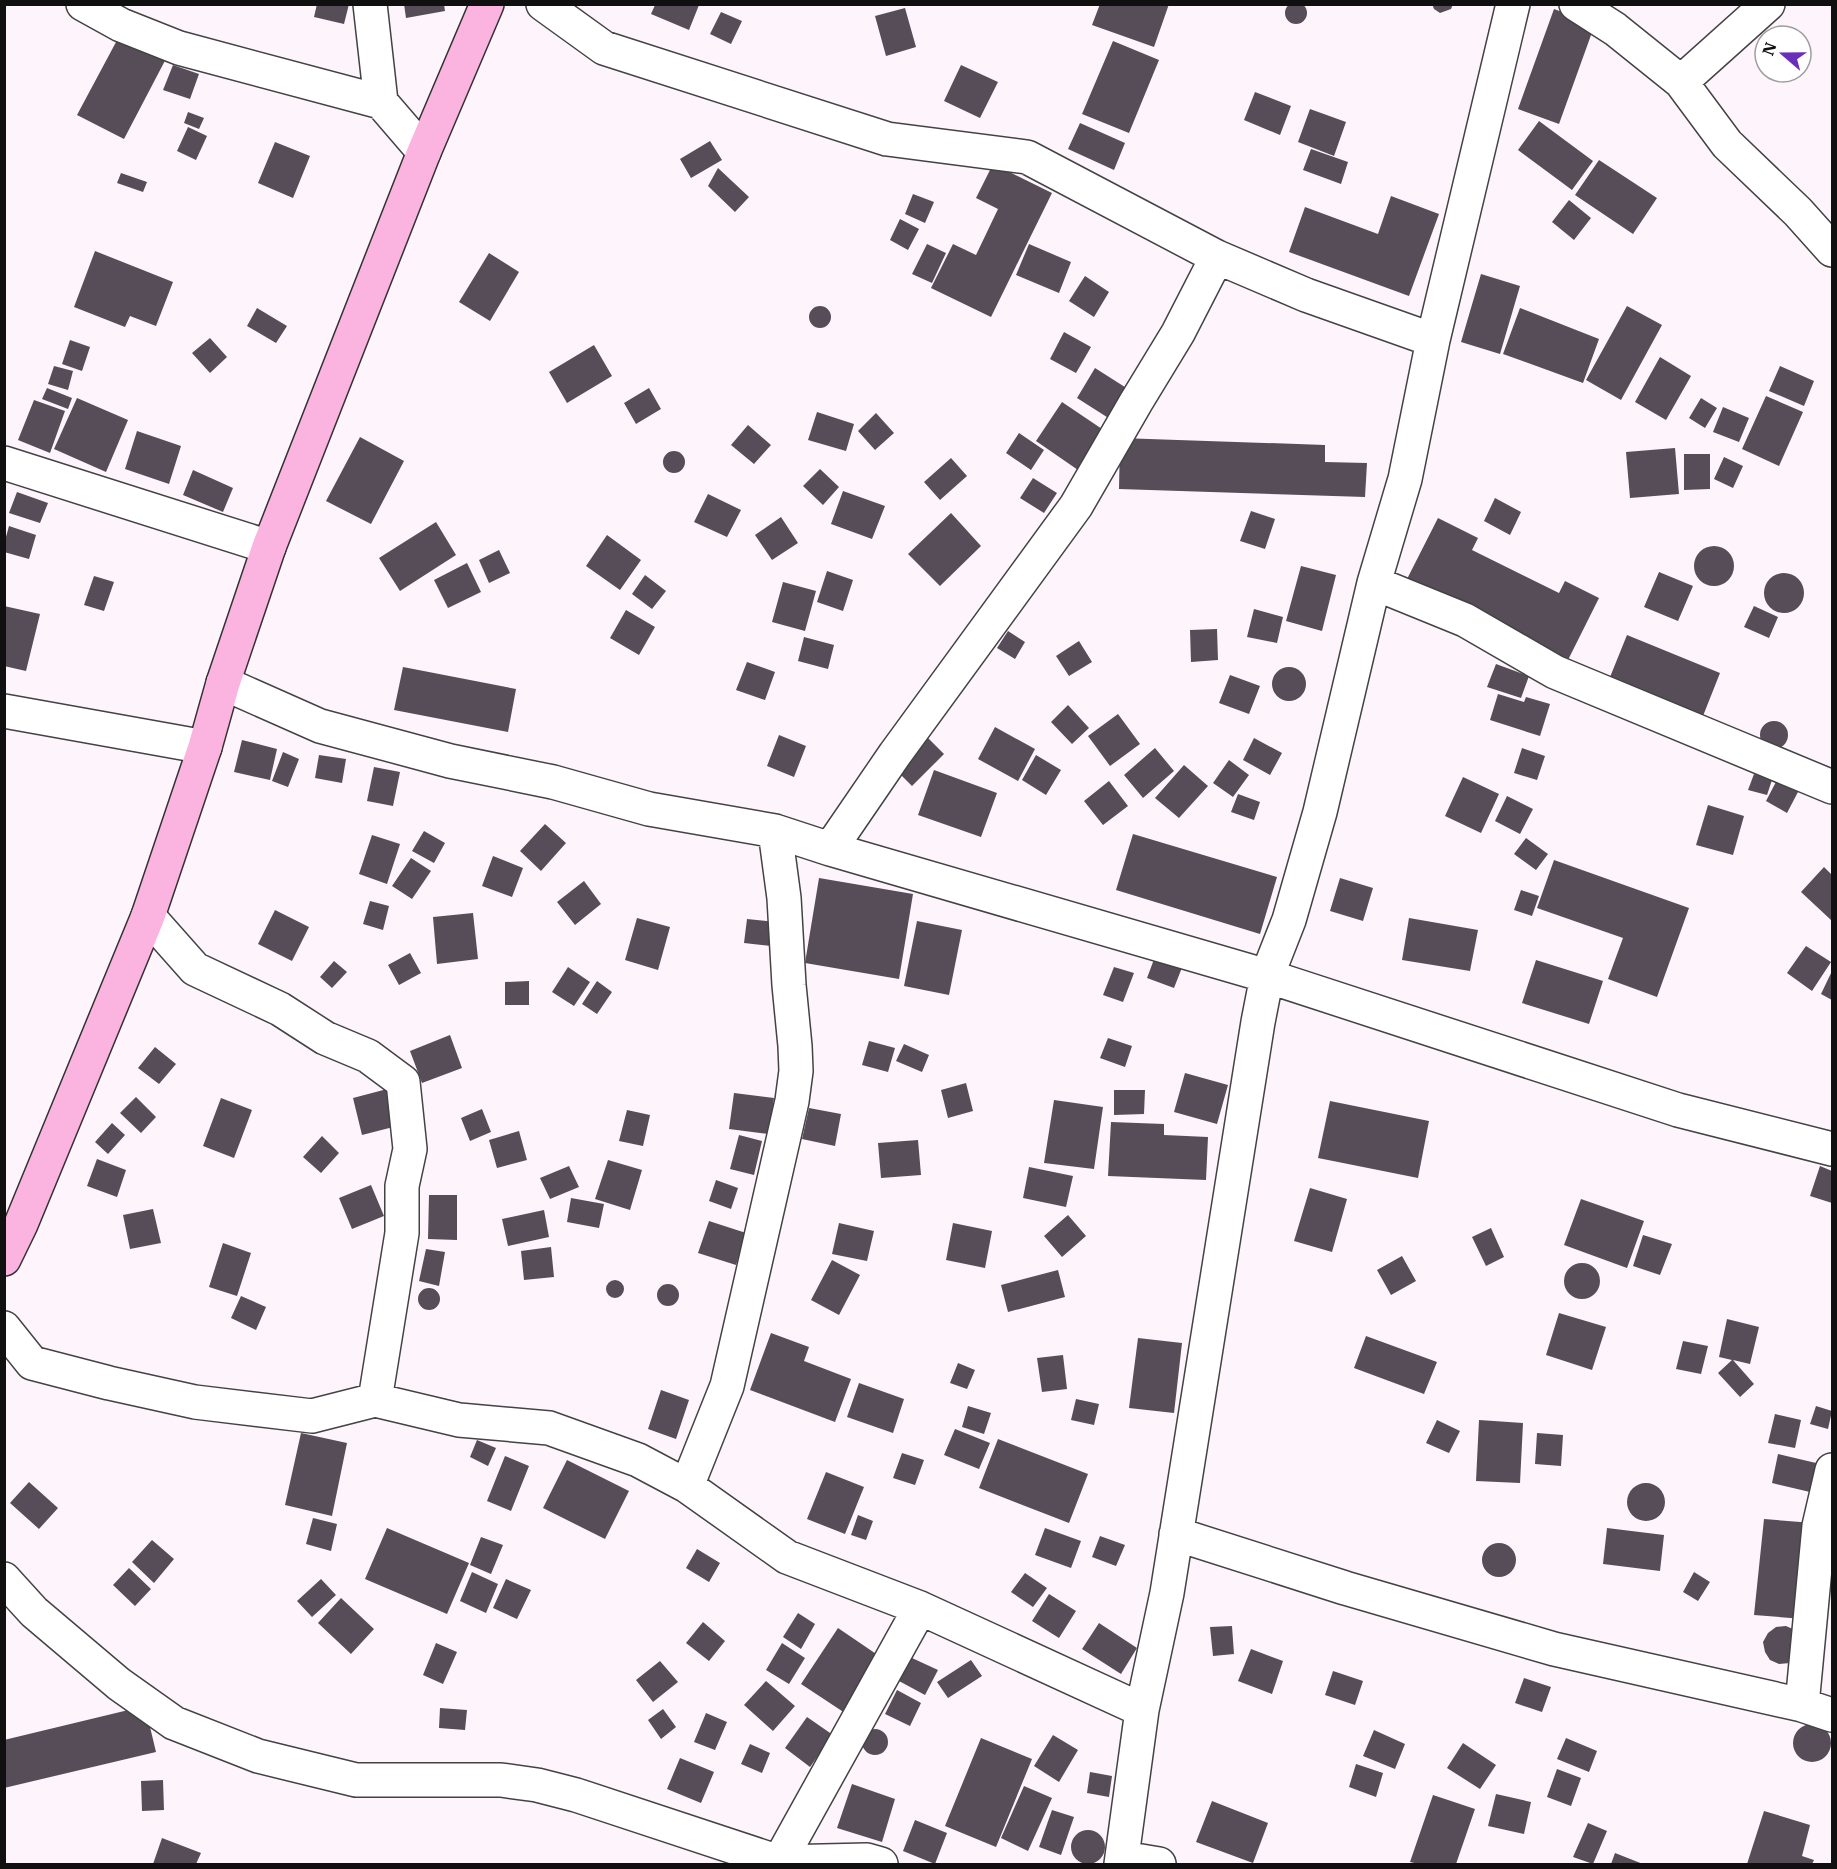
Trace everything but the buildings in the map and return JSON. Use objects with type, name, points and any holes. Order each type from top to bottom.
[{"type":"main road","points":[[4,1259],[13,1227],[148,916],[269,548],[424,152],[487,4]]},
{"type":"street","points":[[83,4],[121,25],[179,48],[381,102]]},
{"type":"street","points":[[370,4],[381,102],[424,152]]},
{"type":"street","points":[[543,4],[604,48],[887,139],[1027,157],[1217,257],[1306,295],[1433,340]]},
{"type":"street","points":[[1159,1864],[1122,1861],[1142,1710],[1167,1593],[1258,1022],[1267,976],[1289,920],[1320,812],[1374,583],[1404,479],[1433,340],[1513,4]]},
{"type":"street","points":[[1576,4],[1616,29],[1681,82],[1726,144],[1798,212],[1833,250]]},
{"type":"street","points":[[1681,82],[1768,4]]},
{"type":"street","points":[[830,849],[902,745],[1076,506],[1178,333],[1217,257]]},
{"type":"street","points":[[4,463],[269,548]]},
{"type":"street","points":[[1374,583],[1465,620],[1555,672],[1833,787]]},
{"type":"street","points":[[223,683],[320,726],[450,761],[554,782],[649,809],[775,831],[1267,976],[1677,1110],[1833,1149]]},
{"type":"street","points":[[4,711],[205,747]]},
{"type":"street","points":[[687,1486],[727,1386],[792,1101],[796,1071],[795,1046],[784,898],[775,831]]},
{"type":"street","points":[[148,916],[195,969],[280,1009],[325,1038],[368,1056],[403,1082],[410,1149],[402,1186],[402,1233],[375,1400]]},
{"type":"street","points":[[4,1328],[32,1363],[195,1402],[312,1416],[375,1400],[459,1420],[549,1428],[638,1460],[687,1486],[787,1557],[920,1608],[1142,1710]]},
{"type":"street","points":[[1176,1534],[1554,1649],[1817,1710],[1819,1526],[1833,1470]]},
{"type":"street","points":[[4,1580],[34,1612],[110,1677],[174,1723],[258,1756],[356,1780],[501,1780],[537,1785],[586,1798],[780,1862],[867,1860],[881,1864]]},
{"type":"street","points":[[780,1862],[920,1608]]}]
